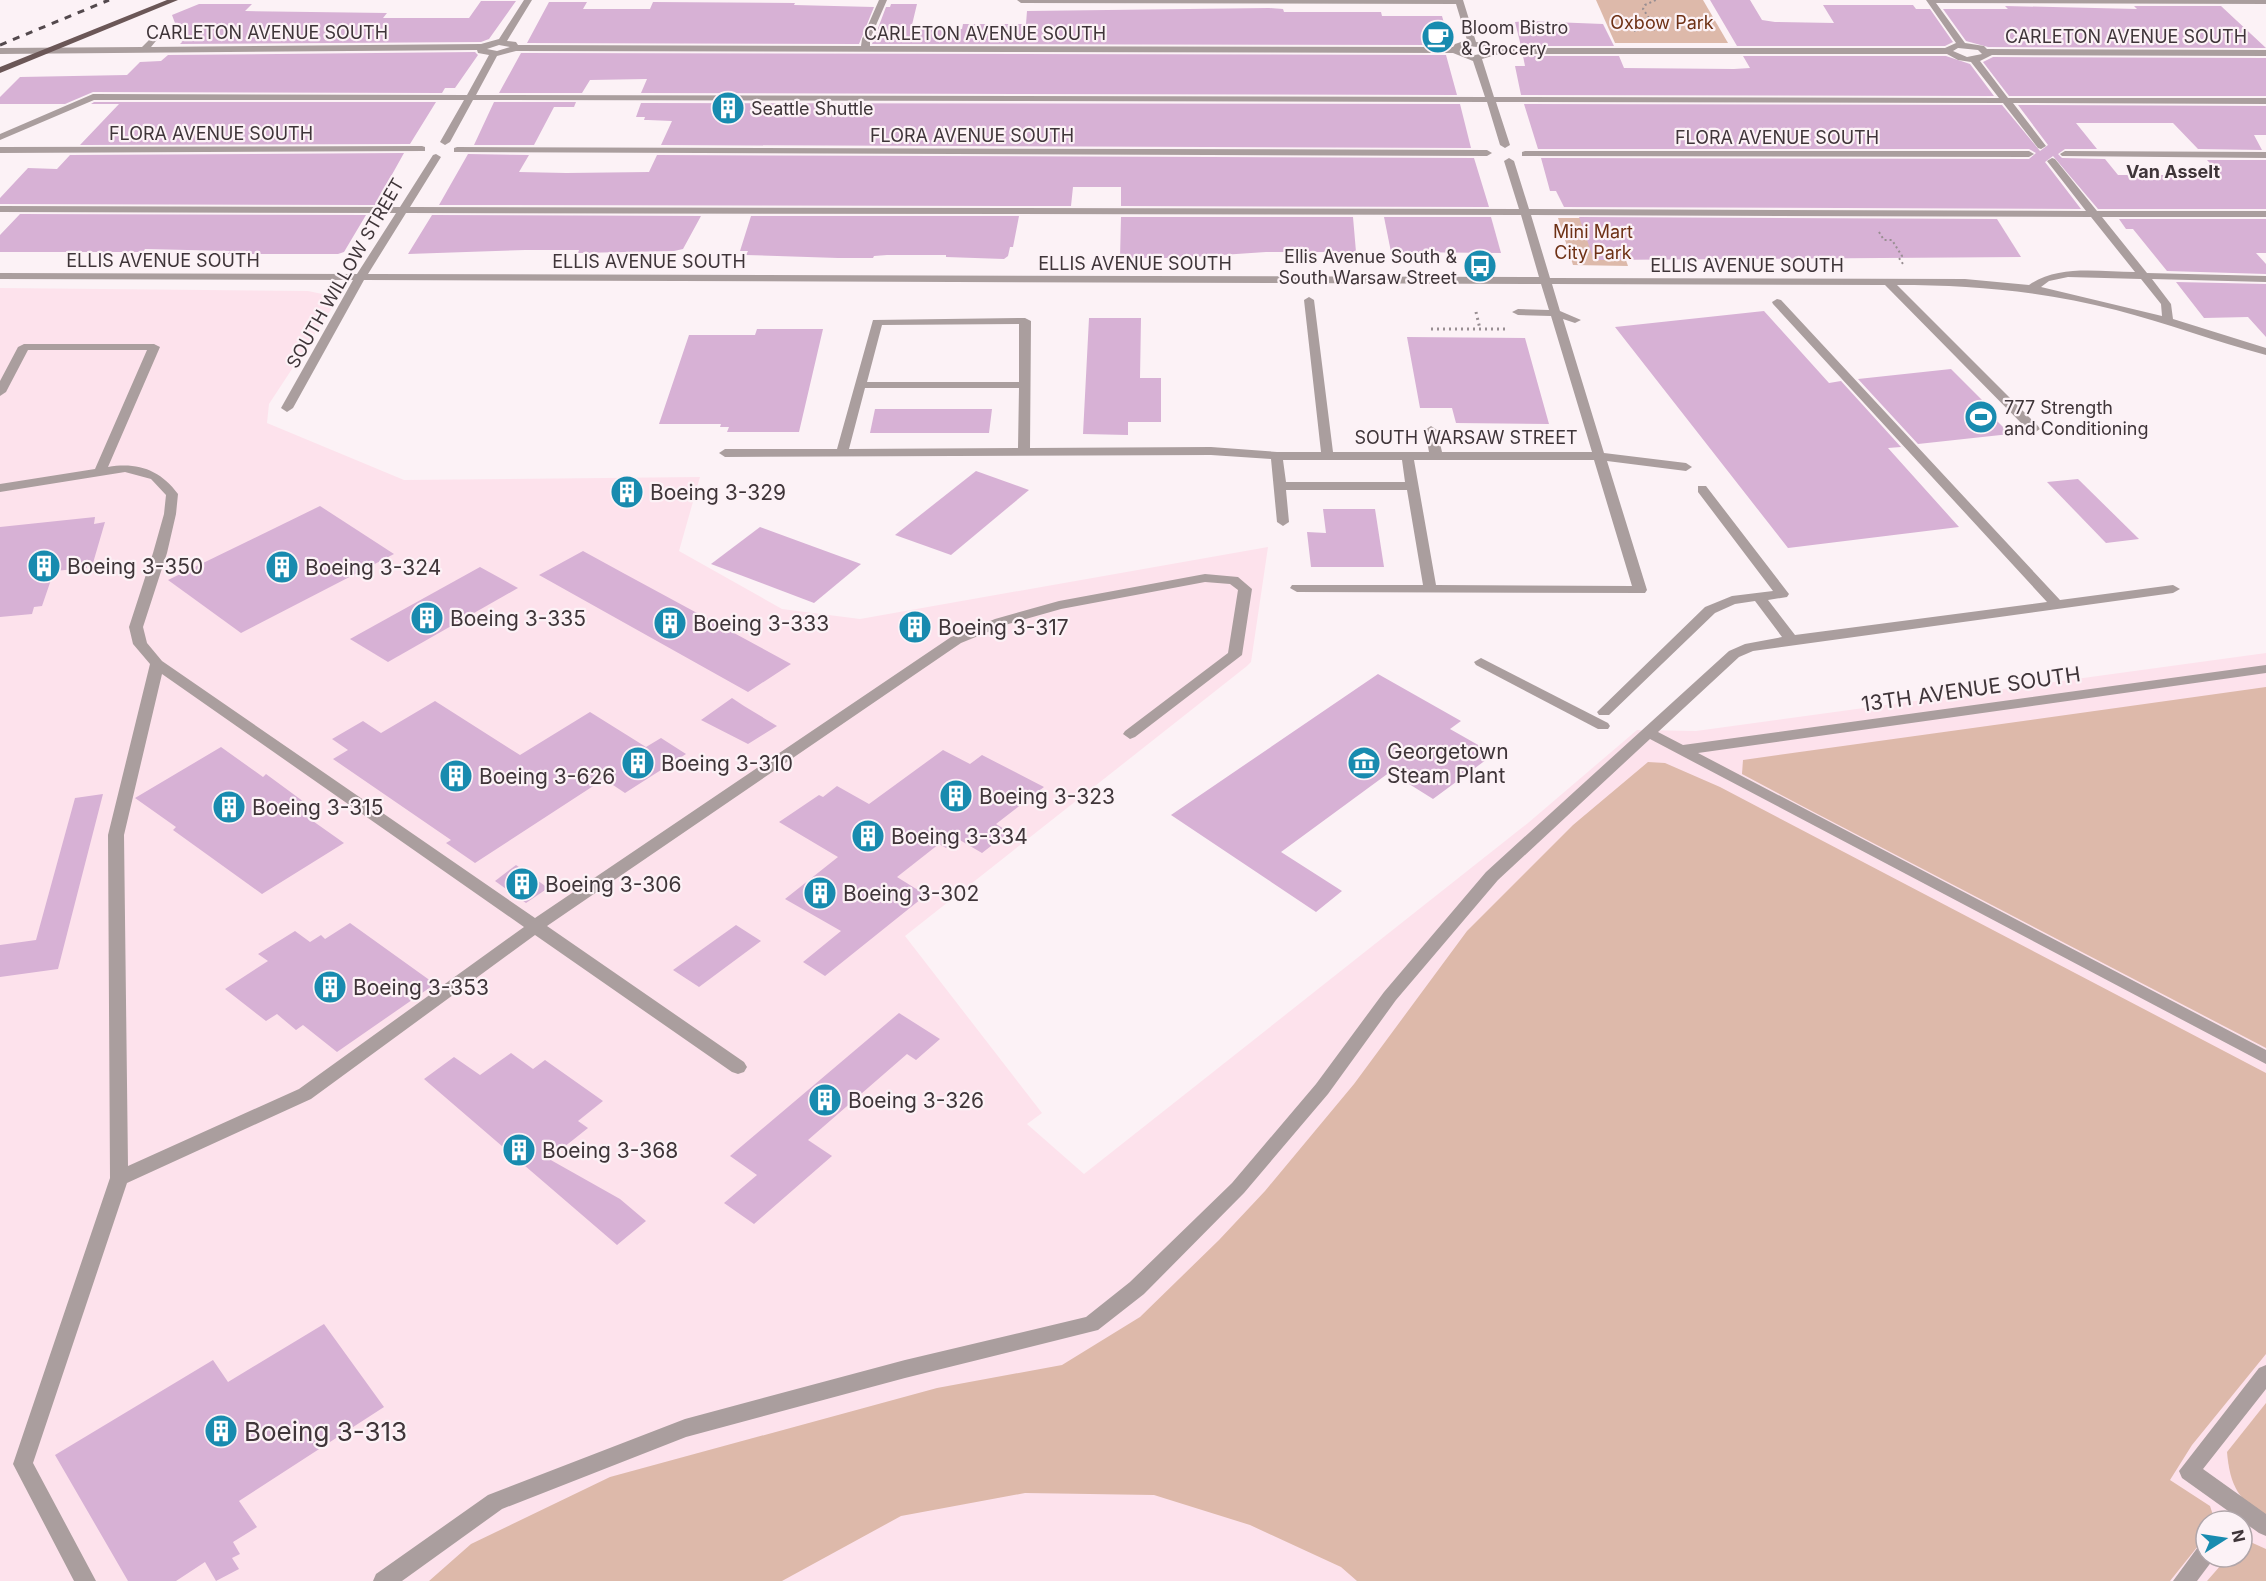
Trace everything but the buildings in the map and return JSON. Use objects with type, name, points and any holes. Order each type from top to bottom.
[{"type":"main road","points":[[0,70],[174,0]]},
{"type":"street","points":[[482,47],[484,52],[494,54],[514,48],[513,44],[502,42],[528,0]]},
{"type":"street","points":[[865,50],[866,39],[883,0]]},
{"type":"street","points":[[1022,0],[1459,0],[1472,43]]},
{"type":"street","points":[[1930,0],[2266,1]]},
{"type":"street","points":[[1930,0],[1962,45],[1952,46],[1948,51]]},
{"type":"street","points":[[144,50],[156,36]]},
{"type":"street","name":"CARLETON AVENUE SOUTH","points":[[0,51],[482,47],[502,42]]},
{"type":"street","points":[[1495,51],[1492,55],[1477,58],[1462,55],[1456,50],[1458,46],[1472,43],[1490,46],[1495,51],[1948,51],[1956,57],[1974,60],[1986,57],[1987,52]]},
{"type":"street","name":"CARLETON AVENUE SOUTH","points":[[1962,45],[1987,52],[2266,53]]},
{"type":"street","name":"CARLETON AVENUE SOUTH","points":[[514,48],[1456,50]]},
{"type":"street","points":[[445,142],[494,54]]},
{"type":"street","points":[[1477,58],[1505,145]]},
{"type":"street","points":[[1974,60],[2049,147],[2065,154],[2266,155]]},
{"type":"street","points":[[0,137],[93,97],[1490,102],[2266,101]]},
{"type":"street","points":[[445,142],[457,145],[457,150],[436,157],[422,154],[422,149],[429,144],[445,142]]},
{"type":"street","points":[[1505,145],[1520,148],[1526,154],[1522,158],[1509,161],[1493,158],[1487,153],[1491,147],[1505,145]]},
{"type":"street","points":[[2029,154],[2029,148],[2049,147]]},
{"type":"street","name":"FLORA AVENUE SOUTH","points":[[0,150],[422,149]]},
{"type":"street","name":"FLORA AVENUE SOUTH","points":[[457,150],[1487,153]]},
{"type":"street","name":"FLORA AVENUE SOUTH","points":[[1526,154],[2029,154],[2052,161]]},
{"type":"street","points":[[2065,154],[2063,159],[2052,161],[2166,304],[2168,320]]},
{"type":"street","name":"SOUTH WILLOW STREET","points":[[287,408],[362,276],[436,157]]},
{"type":"street","name":"SOUTH WARSAW STREET","points":[[725,453],[1211,451],[1277,456],[1600,456],[1509,161]]},
{"type":"street","points":[[0,208],[2266,214]]},
{"type":"street","name":"ELLIS AVENUE SOUTH","points":[[0,276],[1887,281],[1965,282],[2032,288],[2045,279],[2068,274],[2266,279]]},
{"type":"street","points":[[1887,281],[2034,429]]},
{"type":"street","points":[[2032,288],[2089,299],[2168,320],[2266,352]]},
{"type":"street","points":[[1309,300],[1327,455]]},
{"type":"street","points":[[1777,302],[2057,605]]},
{"type":"street","points":[[1518,312],[1556,312],[1575,320]]},
{"type":"street","points":[[842,452],[877,322],[1025,321],[1024,452]]},
{"type":"street","points":[[0,392],[24,347],[154,347],[100,472]]},
{"type":"street","points":[[860,385],[1025,385]]},
{"type":"street","points":[[1431,430],[1436,455]]},
{"type":"street","points":[[1407,455],[1430,589]]},
{"type":"street","points":[[1277,456],[1282,522]]},
{"type":"street","points":[[1297,588],[1640,590],[1600,456],[1686,467]]},
{"type":"street","points":[[0,489],[125,468],[155,476],[172,494],[170,514],[136,627],[140,644],[157,664],[738,1067]]},
{"type":"street","points":[[1279,486],[1412,486]]},
{"type":"street","points":[[1481,662],[1604,719],[1710,610],[1732,600],[1782,594],[1702,489]]},
{"type":"street","points":[[1597,494],[1611,494]]},
{"type":"street","points":[[119,1178],[305,1094],[536,927],[956,640],[1000,622],[1059,604],[1205,578],[1233,580],[1245,589],[1235,655],[1130,734]]},
{"type":"street","points":[[384,1581],[495,1502],[685,1428],[905,1369],[1091,1324],[1137,1288],[1238,1188],[1322,1089],[1390,996],[1492,876],[1734,654],[1750,647],[1791,640],[2173,589]]},
{"type":"street","points":[[1759,597],[1791,640]]},
{"type":"street","points":[[85,1581],[23,1464],[119,1178],[116,835],[157,664]]},
{"type":"street","name":"13TH AVENUE SOUTH","points":[[1682,750],[2266,669]]},
{"type":"street","points":[[1648,733],[2266,1058]]},
{"type":"street","points":[[2230,1509],[2189,1471],[2266,1374]]},
{"type":"street","points":[[2184,1581],[2194,1569]]},
{"type":"path","points":[[1648,27],[1651,21],[1644,12],[1645,5],[1656,0]]},
{"type":"path","points":[[1868,213],[1884,240],[1892,240],[1902,256],[1899,258],[1903,265]]},
{"type":"path","points":[[1476,312],[1480,329]]},
{"type":"path","points":[[1431,329],[1515,329]]},
{"type":"shaded area","points":[[0,288],[308,291],[332,296],[332,308],[269,404],[267,423],[404,480],[700,477],[679,551],[782,609],[860,619],[1268,547],[1251,662],[905,936],[1042,1113],[1027,1124],[1084,1174],[1528,823],[1637,730],[1696,731],[2266,653],[2266,1581],[0,1581]]},
{"type":"green space","name":"Oxbow Park","points":[[1596,0],[1703,0],[1728,43],[1615,43]]},
{"type":"green space","name":"Mini Mart City Park","points":[[1558,218],[1611,218],[1628,266],[1573,265]]},
{"type":"green space","points":[[2266,687],[2266,1048],[1742,774],[1743,760]]},
{"type":"green space","points":[[1648,762],[1665,763],[1720,787],[2266,1073],[2266,1354],[2192,1445],[2170,1480],[2210,1506],[2211,1509],[2194,1509],[2194,1551],[2170,1581],[1357,1581],[1341,1567],[1250,1525],[1154,1495],[1025,1493],[901,1516],[782,1581],[429,1581],[471,1544],[610,1477],[937,1388],[1062,1365],[1140,1317],[1219,1240],[1265,1191],[1354,1084],[1467,931],[1573,825]]},
{"type":"green space","points":[[2266,1403],[2266,1518],[2237,1491],[2230,1474],[2227,1452]]},
{"type":"green space","points":[[2254,1544],[2266,1549],[2266,1581],[2207,1581],[2218,1569],[2254,1569]]},
{"type":"railway","points":[[0,45],[109,0]]},
{"type":"place","name":"Bloom Bistro & Grocery","points":[[1438,37]]},
{"type":"place","name":"Seattle Shuttle","points":[[728,108]]},
{"type":"place","name":"Ellis Avenue South & South Warsaw Street","points":[[1480,266]]},
{"type":"place","name":"777 Strength and Conditioning","points":[[1981,417]]},
{"type":"place","name":"Boeing 3-329","points":[[627,492]]},
{"type":"place","name":"Boeing 3-350","points":[[44,566]]},
{"type":"place","name":"Boeing 3-324","points":[[282,567]]},
{"type":"place","name":"Boeing 3-335","points":[[427,618]]},
{"type":"place","name":"Boeing 3-333","points":[[670,623]]},
{"type":"place","name":"Boeing 3-317","points":[[915,627]]},
{"type":"place","name":"Boeing 3-310","points":[[638,763]]},
{"type":"place","name":"Georgetown Steam Plant","points":[[1364,763]]},
{"type":"place","name":"Boeing 3-626","points":[[456,776]]},
{"type":"place","name":"Boeing 3-323","points":[[956,796]]},
{"type":"place","name":"Boeing 3-315","points":[[229,807]]},
{"type":"place","name":"Boeing 3-334","points":[[868,836]]},
{"type":"place","name":"Boeing 3-306","points":[[522,884]]},
{"type":"place","name":"Boeing 3-302","points":[[820,893]]},
{"type":"place","name":"Boeing 3-353","points":[[330,987]]},
{"type":"place","name":"Boeing 3-326","points":[[825,1100]]},
{"type":"place","name":"Boeing 3-368","points":[[519,1150]]},
{"type":"place","name":"Boeing 3-313","points":[[221,1431]]},
{"type":"district","name":"Van Asselt","points":[[2173,171]]}]
